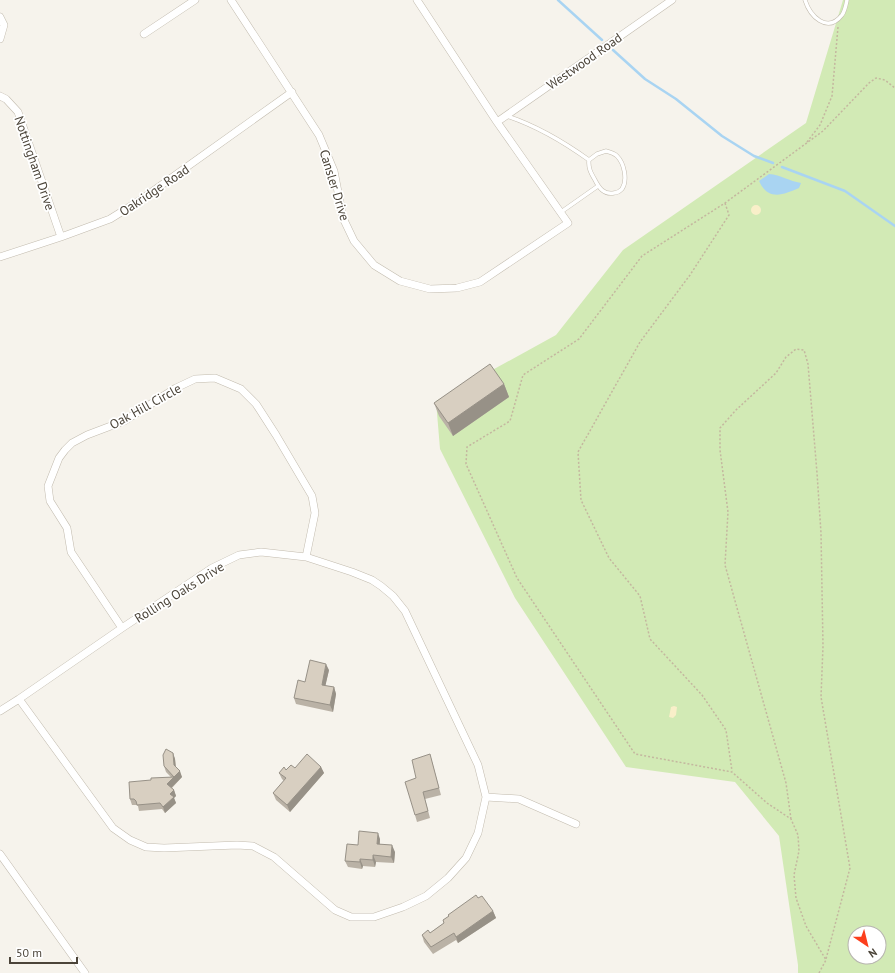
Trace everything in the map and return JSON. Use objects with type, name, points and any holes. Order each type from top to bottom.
[{"type":"street","points":[[144,34],[195,0]]},
{"type":"street","name":"Cansler Drive","points":[[231,0],[320,136],[334,171],[343,218],[354,241],[374,265],[400,281],[430,289],[457,288],[480,282],[568,223],[561,212]]},
{"type":"street","points":[[417,0],[497,122],[561,212]]},
{"type":"street","name":"Westwood Road","points":[[497,122],[672,0]]},
{"type":"street","points":[[0,17],[4,26],[0,39]]},
{"type":"street","name":"Oakridge Road","points":[[0,257],[61,237],[110,218],[139,201],[292,92]]},
{"type":"street","name":"Nottingham Drive","points":[[0,96],[6,99],[18,112],[61,237]]},
{"type":"street","name":"Oak Hill Circle","points":[[122,628],[71,552],[67,528],[50,501],[48,486],[59,458],[72,443],[87,435],[124,421],[176,388],[195,379],[215,378],[241,389],[256,404],[276,435],[312,496],[315,513],[306,557]]},
{"type":"street","name":"Rolling Oaks Drive","points":[[0,711],[19,700],[122,628],[212,568],[240,555],[262,552],[306,557],[372,580],[393,596],[405,611],[478,765],[486,796],[478,833],[466,858],[448,878],[426,896],[402,907],[374,917],[351,917],[335,910],[274,857],[253,846],[237,845],[164,848],[146,847],[130,840],[113,828],[19,700]]},
{"type":"street","points":[[486,796],[519,799],[576,824]]},
{"type":"street","points":[[0,854],[86,973]]},
{"type":"lane","points":[[805,0],[807,8],[815,17],[828,24],[834,23],[842,15],[847,0]]},
{"type":"lane","points":[[506,116],[524,122],[547,133],[589,160]]},
{"type":"lane","points":[[606,151],[616,155],[621,162],[624,173],[624,184],[622,189],[609,194],[603,192],[590,171],[588,165],[589,160],[606,151]]},
{"type":"lane","points":[[561,212],[598,186]]},
{"type":"path","points":[[806,144],[820,126],[832,96],[839,22]]},
{"type":"path","points":[[791,819],[767,803],[732,772],[636,754],[517,578],[466,464],[467,448],[510,420],[523,375],[579,339],[642,256],[725,203],[806,144],[823,131],[869,83],[876,78],[885,80],[895,88]]},
{"type":"path","points":[[725,203],[729,215],[690,275],[640,342],[578,452],[581,500],[609,558],[640,596],[650,639],[702,695],[726,730],[732,772]]},
{"type":"path","points":[[819,973],[826,960],[850,868],[821,697],[821,533],[817,473],[808,364],[804,350],[796,349],[786,357],[776,373],[736,410],[720,428],[720,450],[728,512],[725,565],[786,783],[791,819],[798,835],[799,851],[794,875],[796,898],[806,926],[826,960]]},
{"type":"green space","points":[[843,0],[895,0],[895,973],[798,973],[779,836],[735,782],[626,767],[515,598],[440,449],[436,401],[556,335],[623,250],[806,123]]},
{"type":"sand","points":[[754,205],[758,205],[760,206],[760,214],[754,215],[751,212],[751,208]]},
{"type":"sand","points":[[671,707],[677,707],[676,715],[673,718],[669,717]]},
{"type":"water","points":[[769,174],[801,183],[799,188],[787,193],[776,195],[771,194],[767,192],[759,181]]},
{"type":"building","points":[[490,364],[504,384],[448,423],[434,403]]},
{"type":"building","points":[[310,660],[326,664],[322,685],[334,687],[330,705],[294,698],[298,680],[305,682]]},
{"type":"building","points":[[166,749],[173,753],[174,765],[180,771],[174,777],[164,766],[163,755]]},
{"type":"building","points":[[307,754],[321,767],[287,805],[273,793],[286,778],[279,773],[284,767],[286,770],[291,765],[295,768]]},
{"type":"building","points":[[430,754],[439,788],[423,792],[428,811],[415,815],[405,782],[416,778],[412,760]]},
{"type":"building","points":[[174,777],[167,784],[174,790],[170,794],[174,797],[163,807],[160,803],[137,805],[134,799],[130,799],[129,782],[151,780],[151,778]]},
{"type":"building","points":[[359,831],[378,833],[377,844],[392,845],[391,857],[373,855],[373,860],[360,859],[360,862],[345,861],[347,844],[358,845]]},
{"type":"building","points":[[476,895],[478,898],[482,896],[493,911],[456,937],[454,933],[431,947],[422,935],[428,930],[430,933],[444,923],[443,920],[449,916],[448,915]]},
{"type":"waterway","points":[[558,0],[602,40]]},
{"type":"waterway","points":[[613,50],[645,79],[676,99],[722,136],[754,156],[773,163]]},
{"type":"waterway","points":[[782,167],[845,191],[895,226]]}]
